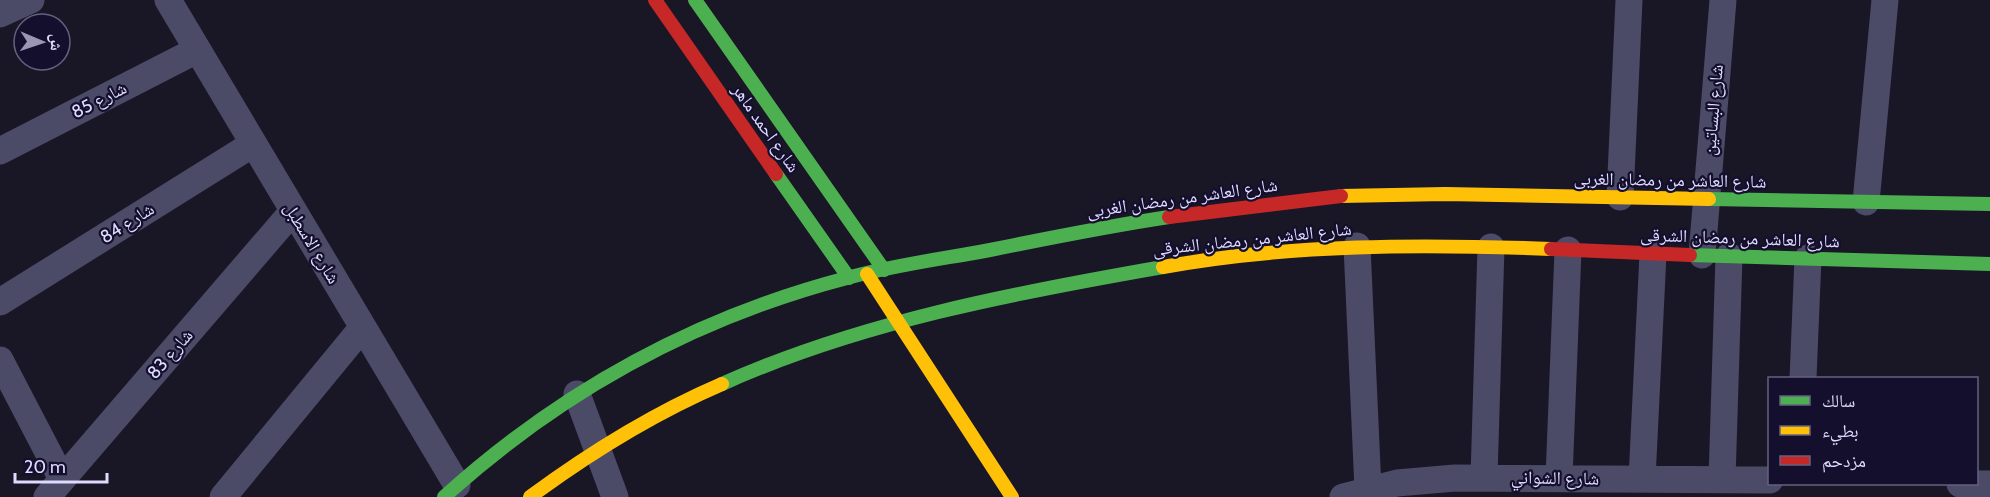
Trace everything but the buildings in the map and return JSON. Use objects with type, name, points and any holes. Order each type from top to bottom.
[{"type":"street","points":[[0,14],[32,0]]},
{"type":"street","name":"شارع الاسطبل","points":[[168,0],[362,327],[451,491]]},
{"type":"street","name":"شارع احمد ماهر","points":[[655,0],[849,278]]},
{"type":"street","name":"شارع احمد ماهر","points":[[695,0],[884,270]]},
{"type":"street","points":[[1620,197],[1629,0]]},
{"type":"street","name":"شارع البساتين","points":[[1702,255],[1723,0]]},
{"type":"street","points":[[1866,202],[1885,0]]},
{"type":"street","name":"شارع 85","points":[[0,151],[197,50]]},
{"type":"street","name":"شارع 84","points":[[0,303],[253,144]]},
{"type":"street","name":"شارع العاشر من رمضان الغربى","points":[[451,491],[515,437],[577,394],[641,357],[708,325],[778,298],[849,278],[1132,221],[1272,202],[1413,193],[1990,204]]},
{"type":"street","name":"شارع 83","points":[[54,488],[294,211]]},
{"type":"street","points":[[1355,493],[1357,246]]},
{"type":"street","name":"شارع العاشر من رمضان الشرقى","points":[[530,497],[597,449],[669,407],[743,372],[821,344],[898,322],[1144,268],[1250,254],[1357,246],[1491,247],[1990,264]]},
{"type":"street","points":[[1484,477],[1491,247]]},
{"type":"street","points":[[1559,478],[1568,250]]},
{"type":"street","points":[[1642,479],[1653,254]]},
{"type":"street","points":[[1722,479],[1729,256]]},
{"type":"street","points":[[1803,377],[1808,258]]},
{"type":"street","points":[[867,274],[1012,497]]},
{"type":"street","points":[[223,497],[362,327]]},
{"type":"street","points":[[0,360],[54,488]]},
{"type":"street","points":[[577,394],[615,497]]},
{"type":"street","name":"شارع الشواني","points":[[1355,493],[1426,479],[1484,477],[1768,480]]},
{"type":"traffic: fast","points":[[695,0],[884,270]]},
{"type":"traffic: fast","points":[[776,174],[849,278]]},
{"type":"traffic: fast","points":[[1709,199],[1990,204]]},
{"type":"traffic: fast","points":[[444,497],[535,424],[583,392],[632,363],[736,314],[791,295],[882,269],[1169,217]]},
{"type":"traffic: fast","points":[[1690,255],[1990,264]]},
{"type":"traffic: fast","points":[[722,384],[828,343],[938,312],[1163,267]]},
{"type":"traffic: slow","points":[[1341,196],[1445,194],[1709,199]]},
{"type":"traffic: slow","points":[[1163,267],[1211,259],[1308,250],[1405,246],[1551,249]]},
{"type":"traffic: slow","points":[[867,274],[1012,497]]},
{"type":"traffic: slow","points":[[530,497],[623,435],[671,408],[722,384]]},
{"type":"traffic: jam","points":[[655,0],[776,174]]},
{"type":"traffic: jam","points":[[1169,217],[1341,196]]},
{"type":"traffic: jam","points":[[1551,249],[1690,255]]}]
